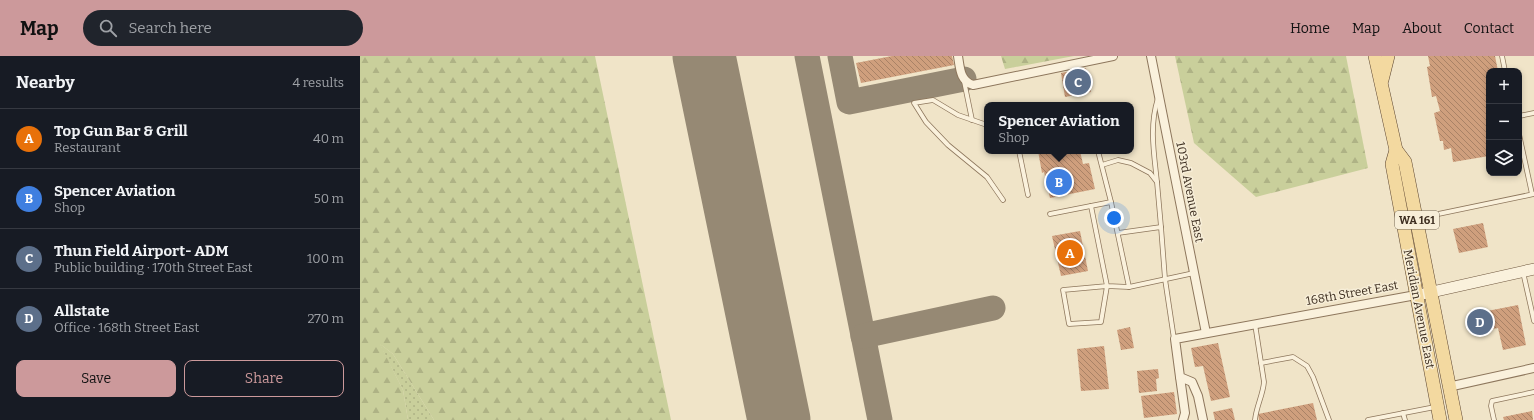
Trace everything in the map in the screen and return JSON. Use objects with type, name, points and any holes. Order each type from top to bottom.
[{"type":"main road","name":"Meridian Avenue East","points":[[1374,56],[1396,150],[1405,162],[1448,387]]},
{"type":"main road","points":[[1381,84],[1388,56]]},
{"type":"main road","name":"Meridian Avenue East","points":[[1396,150],[1392,164],[1440,420]]},
{"type":"main road","name":"WA 161","points":[[1448,387],[1456,420]]},
{"type":"street","points":[[958,56],[964,79],[967,83],[973,84],[1113,56]]},
{"type":"street","name":"103rd Avenue East","points":[[1151,56],[1206,333]]},
{"type":"street","name":"168th Street East","points":[[1174,339],[1416,295],[1529,270]]},
{"type":"street","points":[[1174,339],[1185,413],[1183,420]]},
{"type":"street","points":[[1448,387],[1534,368]]},
{"type":"street","points":[[1180,377],[1192,382],[1198,396],[1203,420]]},
{"type":"lane","points":[[1502,56],[1505,68]]},
{"type":"lane","points":[[964,79],[972,120]]},
{"type":"lane","points":[[1159,95],[1154,110],[1152,135],[1165,279],[1174,339]]},
{"type":"lane","points":[[984,124],[958,115],[933,100],[914,103],[926,122],[948,145],[987,177],[1003,200]]},
{"type":"lane","points":[[1522,115],[1534,113]]},
{"type":"lane","points":[[1416,219],[1533,194],[1520,140]]},
{"type":"lane","points":[[1020,154],[1028,195]]},
{"type":"lane","points":[[1099,154],[1111,202],[1129,287]]},
{"type":"lane","points":[[1102,165],[1118,160],[1131,163],[1150,173],[1157,182]]},
{"type":"lane","points":[[1050,214],[1111,202]]},
{"type":"lane","points":[[1091,206],[1107,286],[1101,322],[1069,324],[1063,290],[1107,286],[1129,287],[1194,273]]},
{"type":"lane","points":[[1118,234],[1161,227]]},
{"type":"lane","points":[[1529,270],[1534,321]]},
{"type":"lane","points":[[1255,324],[1264,382],[1264,390],[1256,410],[1255,420]]},
{"type":"lane","points":[[1262,363],[1293,357],[1307,366],[1313,377],[1329,420]]},
{"type":"lane","points":[[1494,420],[1491,406],[1492,401],[1534,392]]},
{"type":"lane","points":[[1368,420],[1438,406]]},
{"type":"lane","points":[[1404,413],[1405,420]]},
{"type":"green space","points":[[360,56],[595,56],[671,420],[434,420],[393,354],[380,344],[403,390],[408,420],[360,420]]},
{"type":"green space","points":[[1001,56],[1074,56],[1005,69]]},
{"type":"green space","points":[[1175,56],[1346,56],[1368,168],[1256,197],[1194,143]]},
{"type":"green space","points":[[379,343],[393,354],[434,420],[408,420],[403,390]]},
{"type":"building","points":[[892,56],[952,56],[954,65],[861,83],[856,63]]},
{"type":"building","points":[[1428,56],[1495,56],[1497,68],[1486,68],[1486,156],[1453,162],[1451,148],[1444,150],[1443,141],[1440,141],[1434,113],[1440,111],[1436,96],[1432,97],[1427,67],[1430,66]]},
{"type":"building","points":[[1086,68],[1091,92],[1065,97],[1061,73]]},
{"type":"building","points":[[1039,154],[1081,154],[1083,164],[1089,163],[1095,189],[1050,198],[1044,172],[1042,173]]},
{"type":"building","points":[[1483,223],[1488,247],[1459,253],[1453,229]]},
{"type":"building","points":[[1080,231],[1088,271],[1061,276],[1052,236]]},
{"type":"building","points":[[1518,305],[1526,345],[1503,350],[1498,328],[1482,331],[1477,313]]},
{"type":"building","points":[[1130,327],[1134,348],[1121,350],[1117,330]]},
{"type":"building","points":[[1218,343],[1230,397],[1211,401],[1203,366],[1195,367],[1191,348]]},
{"type":"building","points":[[1104,346],[1109,389],[1081,391],[1077,349]]},
{"type":"building","points":[[1158,369],[1159,378],[1156,379],[1157,391],[1139,393],[1137,371]]},
{"type":"building","points":[[1174,392],[1177,414],[1144,418],[1141,396]]},
{"type":"building","points":[[1313,403],[1317,420],[1259,420],[1258,414]]},
{"type":"building","points":[[1232,408],[1235,420],[1215,420],[1213,412]]},
{"type":"building","points":[[1532,411],[1533,420],[1504,420],[1503,417]]},
{"type":"taxiway","points":[[807,56],[880,420]]},
{"type":"taxiway","points":[[840,56],[849,102],[964,79]]},
{"type":"taxiway","points":[[863,336],[993,308]]},
{"type":"runway","points":[[704,56],[779,420]]},
{"type":"place","name":"Thun Field Airport- ADM","points":[[1078,82]]},
{"type":"place","name":"Spencer Aviation","points":[[1059,182]]},
{"type":"place","name":"Top Gun Bar & Grill","points":[[1070,253]]},
{"type":"place","name":"Allstate","points":[[1480,322]]}]
